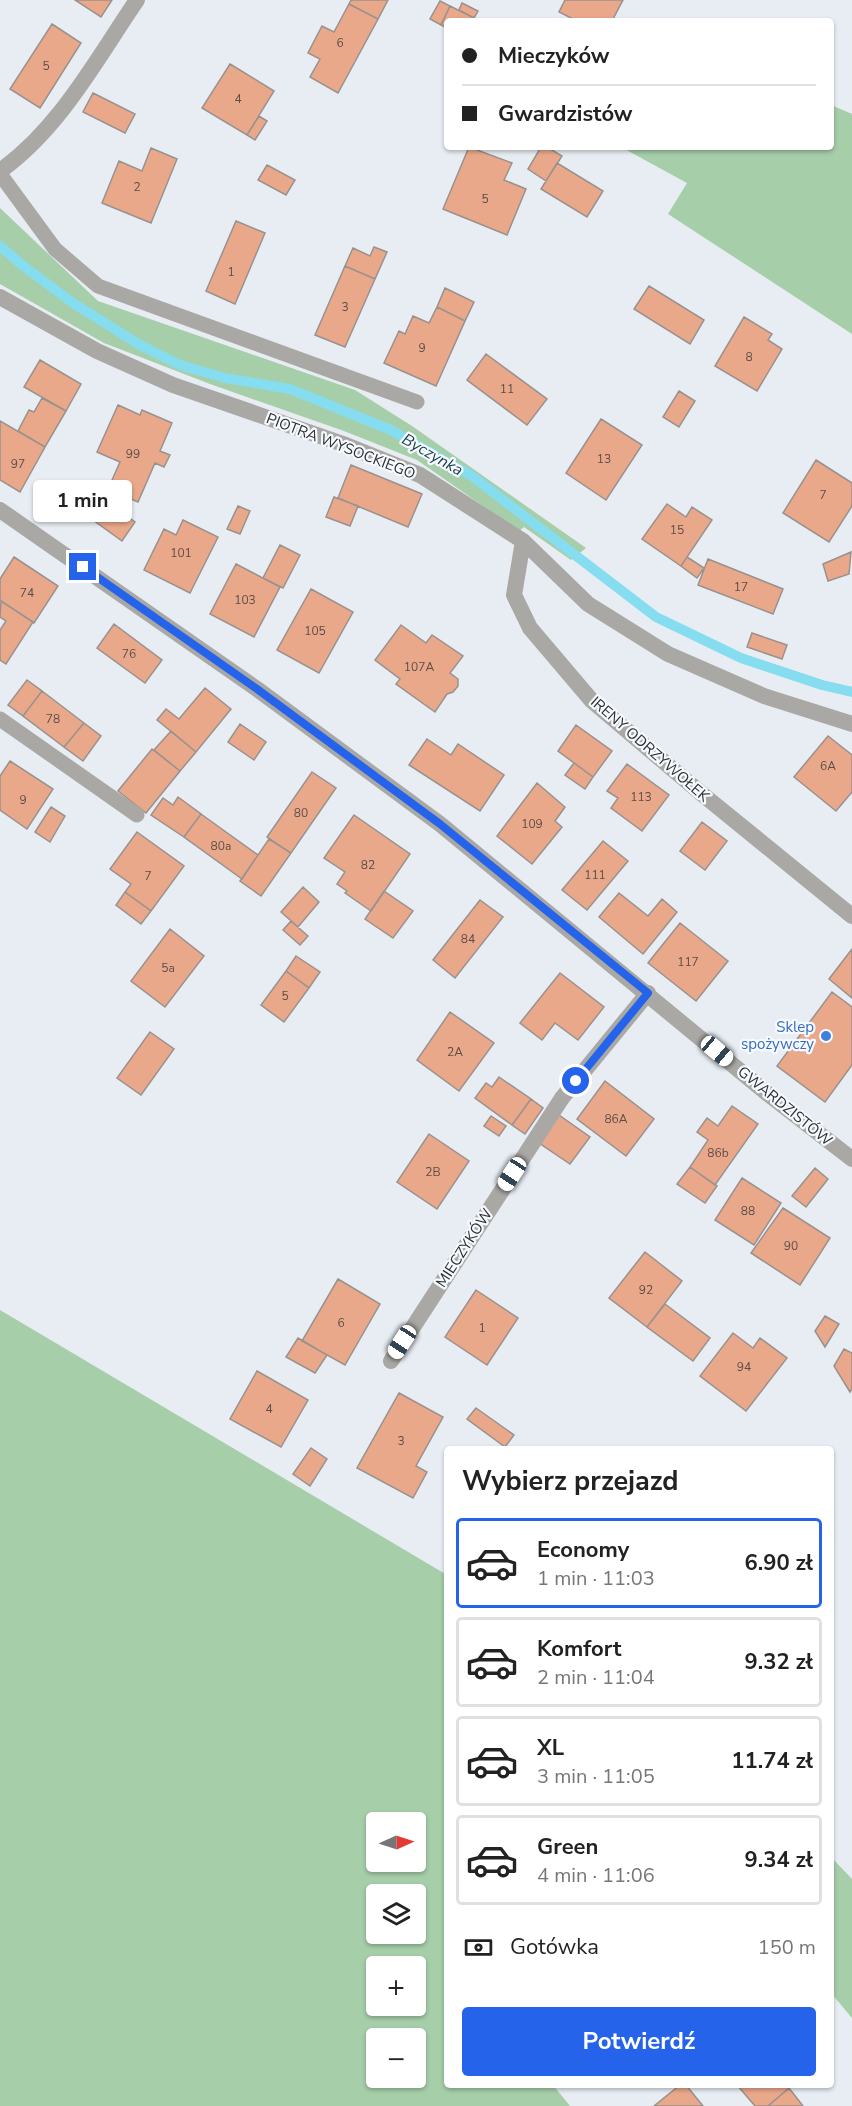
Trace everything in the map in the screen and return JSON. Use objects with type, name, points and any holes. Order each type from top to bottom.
[{"type":"street","points":[[0,172],[16,159],[60,113],[137,0]]},
{"type":"street","name":"PIOTRA WYSOCKIEGO","points":[[0,297],[97,351],[173,384],[343,444],[420,475],[523,541],[588,604],[668,654],[764,696],[852,724]]},
{"type":"street","name":"GWARDZISTÓW","points":[[0,510],[257,689],[431,817],[648,993],[768,1094],[852,1160]]},
{"type":"street","name":"IRENY ODRZYWOŁEK","points":[[523,541],[514,596],[530,627],[592,701],[852,916]]},
{"type":"street","name":"MIECZYKÓW","points":[[391,1361],[562,1098],[648,993]]},
{"type":"lane","points":[[0,172],[55,249],[98,286],[417,402]]},
{"type":"lane","points":[[0,719],[137,815]]},
{"type":"green space","points":[[834,106],[852,114],[852,334],[668,214],[687,183],[626,150],[834,150]]},
{"type":"green space","points":[[0,208],[98,301],[355,390],[412,426],[586,548],[571,560],[524,527],[519,531],[417,460],[104,343],[0,284]]},
{"type":"green space","points":[[0,1310],[444,1573],[444,2088],[555,2088],[570,2106],[0,2106]]},
{"type":"green space","points":[[834,1860],[852,1879],[852,2018],[834,1997]]},
{"type":"building","points":[[75,0],[112,0],[101,17]]},
{"type":"building","points":[[351,0],[388,0],[378,19],[349,4]]},
{"type":"building","points":[[565,0],[623,0],[614,18],[571,18],[559,12]]},
{"type":"building","points":[[440,1],[450,6],[441,25],[430,19]]},
{"type":"building","points":[[462,3],[478,11],[474,18],[459,10]]},
{"type":"building","points":[[349,4],[378,19],[338,93],[310,77],[320,59],[308,53],[322,26],[334,32]]},
{"type":"building","points":[[450,6],[474,18],[444,18]]},
{"type":"building","points":[[52,24],[81,43],[40,108],[10,89]]},
{"type":"building","points":[[230,64],[274,91],[247,135],[202,108]]},
{"type":"building","points":[[93,93],[135,114],[125,133],[83,112]]},
{"type":"building","points":[[259,116],[267,121],[255,140],[247,135]]},
{"type":"building","points":[[151,148],[177,159],[151,223],[102,203],[119,161],[142,171]]},
{"type":"building","points":[[468,150],[477,150],[512,163],[504,180],[526,189],[507,235],[443,209]]},
{"type":"building","points":[[539,150],[552,150],[562,156],[546,181],[528,169]]},
{"type":"building","points":[[557,163],[603,191],[587,217],[541,189]]},
{"type":"building","points":[[267,165],[295,180],[286,195],[258,180]]},
{"type":"building","points":[[236,221],[265,233],[235,304],[206,291]]},
{"type":"building","points":[[374,247],[387,252],[375,279],[345,266],[353,248],[370,256]]},
{"type":"building","points":[[345,266],[375,279],[345,347],[315,335]]},
{"type":"building","points":[[649,286],[704,320],[690,344],[634,309]]},
{"type":"building","points":[[445,288],[474,302],[465,321],[437,307]]},
{"type":"building","points":[[437,307],[465,321],[436,386],[384,363],[399,331],[405,334],[413,316],[429,323]]},
{"type":"building","points":[[744,317],[772,334],[768,340],[782,349],[757,391],[715,366]]},
{"type":"building","points":[[486,354],[547,399],[527,425],[467,380]]},
{"type":"building","points":[[40,360],[81,384],[66,411],[24,387]]},
{"type":"building","points":[[679,391],[695,401],[679,427],[663,417]]},
{"type":"building","points":[[42,398],[66,411],[45,447],[18,431],[29,410],[34,412]]},
{"type":"building","points":[[118,405],[140,415],[142,410],[172,423],[160,451],[170,455],[164,467],[155,463],[138,502],[108,489],[120,462],[97,452]]},
{"type":"building","points":[[601,419],[642,445],[606,500],[566,473]]},
{"type":"building","points":[[0,421],[45,447],[20,492],[0,480]]},
{"type":"building","points":[[816,460],[852,483],[852,506],[829,542],[783,513]]},
{"type":"building","points":[[351,465],[422,494],[408,527],[338,498]]},
{"type":"building","points":[[334,497],[358,506],[350,526],[326,517]]},
{"type":"building","points":[[106,501],[135,522],[122,541],[93,520]]},
{"type":"building","points":[[667,504],[686,517],[692,507],[712,520],[681,566],[642,539]]},
{"type":"building","points":[[238,506],[250,511],[240,534],[227,529]]},
{"type":"building","points":[[183,520],[218,537],[190,593],[144,570],[164,529],[176,535]]},
{"type":"building","points":[[280,545],[300,555],[283,588],[263,578]]},
{"type":"building","points":[[851,552],[849,574],[828,581],[823,564]]},
{"type":"building","points":[[14,557],[58,586],[34,623],[0,600],[0,579]]},
{"type":"building","points":[[687,557],[704,568],[697,578],[681,566]]},
{"type":"building","points":[[708,559],[783,589],[773,614],[698,585]]},
{"type":"building","points":[[236,564],[280,587],[254,637],[210,614]]},
{"type":"building","points":[[311,589],[353,612],[319,673],[277,650]]},
{"type":"building","points":[[1,601],[33,622],[6,664],[0,660],[0,630],[6,621],[0,617]]},
{"type":"building","points":[[114,624],[162,660],[145,683],[97,648]]},
{"type":"building","points":[[401,625],[426,643],[432,635],[463,656],[450,673],[458,679],[458,686],[453,692],[447,694],[435,712],[396,684],[400,679],[375,660]]},
{"type":"building","points":[[752,633],[787,645],[782,659],[747,647]]},
{"type":"building","points":[[27,680],[42,691],[23,716],[8,705]]},
{"type":"building","points":[[205,688],[231,709],[196,752],[157,720],[166,709],[179,719]]},
{"type":"building","points":[[42,691],[84,723],[64,747],[23,716]]},
{"type":"building","points":[[84,723],[101,736],[83,761],[64,747]]},
{"type":"building","points":[[240,724],[266,742],[254,760],[228,742]]},
{"type":"building","points":[[576,725],[612,751],[593,777],[558,751]]},
{"type":"building","points":[[171,731],[196,752],[180,771],[154,750]]},
{"type":"building","points":[[828,736],[852,755],[852,792],[836,811],[794,777]]},
{"type":"building","points":[[427,739],[451,755],[458,744],[504,775],[480,811],[409,765]]},
{"type":"building","points":[[152,749],[180,771],[146,813],[118,791]]},
{"type":"building","points":[[10,761],[53,789],[27,829],[0,810],[0,776]]},
{"type":"building","points":[[574,763],[593,777],[585,789],[565,775]]},
{"type":"building","points":[[627,764],[669,795],[642,831],[611,808],[618,798],[607,791]]},
{"type":"building","points":[[312,772],[336,788],[291,853],[267,837]]},
{"type":"building","points":[[537,783],[565,807],[555,821],[562,827],[532,864],[497,836]]},
{"type":"building","points":[[178,797],[201,814],[184,837],[151,815],[163,798],[173,805]]},
{"type":"building","points":[[51,807],[65,816],[50,842],[35,832]]},
{"type":"building","points":[[201,814],[258,855],[242,879],[184,837]]},
{"type":"building","points":[[354,815],[410,854],[371,911],[345,893],[347,891],[337,884],[345,872],[324,858]]},
{"type":"building","points":[[702,822],[727,841],[705,870],[680,851]]},
{"type":"building","points":[[137,832],[184,866],[151,911],[125,892],[131,884],[110,869]]},
{"type":"building","points":[[269,839],[291,853],[261,896],[240,881]]},
{"type":"building","points":[[603,841],[628,861],[587,910],[562,890]]},
{"type":"building","points":[[303,887],[319,902],[298,927],[281,912]]},
{"type":"building","points":[[384,891],[413,911],[393,938],[365,919]]},
{"type":"building","points":[[125,892],[151,911],[141,924],[116,905]]},
{"type":"building","points":[[619,893],[648,916],[662,899],[677,912],[643,954],[599,917]]},
{"type":"building","points":[[480,900],[503,917],[455,978],[433,960]]},
{"type":"building","points":[[291,921],[308,936],[300,945],[283,930]]},
{"type":"building","points":[[680,923],[728,961],[696,1001],[648,963]]},
{"type":"building","points":[[170,929],[204,956],[165,1007],[131,981]]},
{"type":"building","points":[[852,949],[852,998],[829,979]]},
{"type":"building","points":[[296,956],[320,972],[309,988],[286,971]]},
{"type":"building","points":[[286,971],[309,988],[284,1022],[261,1005]]},
{"type":"building","points":[[560,973],[604,1007],[578,1040],[555,1023],[542,1040],[520,1023]]},
{"type":"building","name":"Sklep spożywczy","points":[[832,992],[852,1007],[852,1065],[825,1102],[777,1066]]},
{"type":"building","points":[[450,1012],[494,1043],[459,1091],[417,1060]]},
{"type":"building","points":[[150,1032],[174,1049],[141,1095],[117,1078]]},
{"type":"building","points":[[499,1077],[531,1099],[512,1125],[475,1098],[486,1083],[492,1087]]},
{"type":"building","points":[[605,1081],[654,1119],[626,1156],[577,1119]]},
{"type":"building","points":[[531,1099],[543,1108],[525,1134],[512,1125]]},
{"type":"building","points":[[732,1106],[758,1124],[715,1185],[690,1167],[708,1140],[697,1132],[707,1118],[718,1126]]},
{"type":"building","points":[[559,1115],[590,1137],[570,1164],[539,1143]]},
{"type":"building","points":[[491,1116],[506,1126],[499,1136],[484,1126]]},
{"type":"building","points":[[429,1134],[469,1161],[437,1209],[397,1182]]},
{"type":"building","points":[[690,1167],[717,1186],[705,1203],[677,1184]]},
{"type":"building","points":[[815,1168],[828,1179],[806,1207],[792,1196]]},
{"type":"building","points":[[742,1178],[781,1203],[754,1245],[715,1220]]},
{"type":"building","points":[[783,1208],[830,1238],[800,1285],[751,1253]]},
{"type":"building","points":[[645,1252],[682,1281],[647,1327],[609,1298]]},
{"type":"building","points":[[338,1279],[380,1304],[345,1365],[302,1341]]},
{"type":"building","points":[[476,1290],[518,1318],[487,1365],[445,1337]]},
{"type":"building","points":[[665,1304],[710,1338],[693,1361],[647,1327]]},
{"type":"building","points":[[825,1316],[839,1324],[825,1347],[815,1331]]},
{"type":"building","points":[[733,1333],[753,1348],[760,1338],[787,1358],[746,1411],[700,1376]]},
{"type":"building","points":[[298,1338],[327,1355],[315,1373],[286,1357]]},
{"type":"building","points":[[844,1349],[852,1353],[852,1389],[850,1392],[834,1366]]},
{"type":"building","points":[[257,1371],[308,1400],[281,1447],[230,1419]]},
{"type":"building","points":[[399,1393],[443,1417],[416,1466],[427,1472],[413,1498],[357,1468]]},
{"type":"building","points":[[476,1408],[514,1435],[504,1446],[467,1419]]},
{"type":"building","points":[[311,1448],[327,1459],[310,1486],[293,1474]]},
{"type":"building","points":[[676,2088],[688,2088],[703,2106],[654,2106]]},
{"type":"building","points":[[740,2088],[789,2088],[768,2106],[755,2106]]},
{"type":"building","points":[[789,2088],[803,2106],[768,2106]]},
{"type":"waterway","name":"Byczynka","points":[[0,246],[73,303],[140,345],[180,365],[225,378],[290,389],[391,430],[472,476],[656,617],[741,658],[822,685],[852,692]]},
{"type":"place","name":"Sklep spożywczy","points":[[826,1036]]},
{"type":"route","points":[[83,567],[257,689],[440,824],[648,993],[576,1081]]}]
